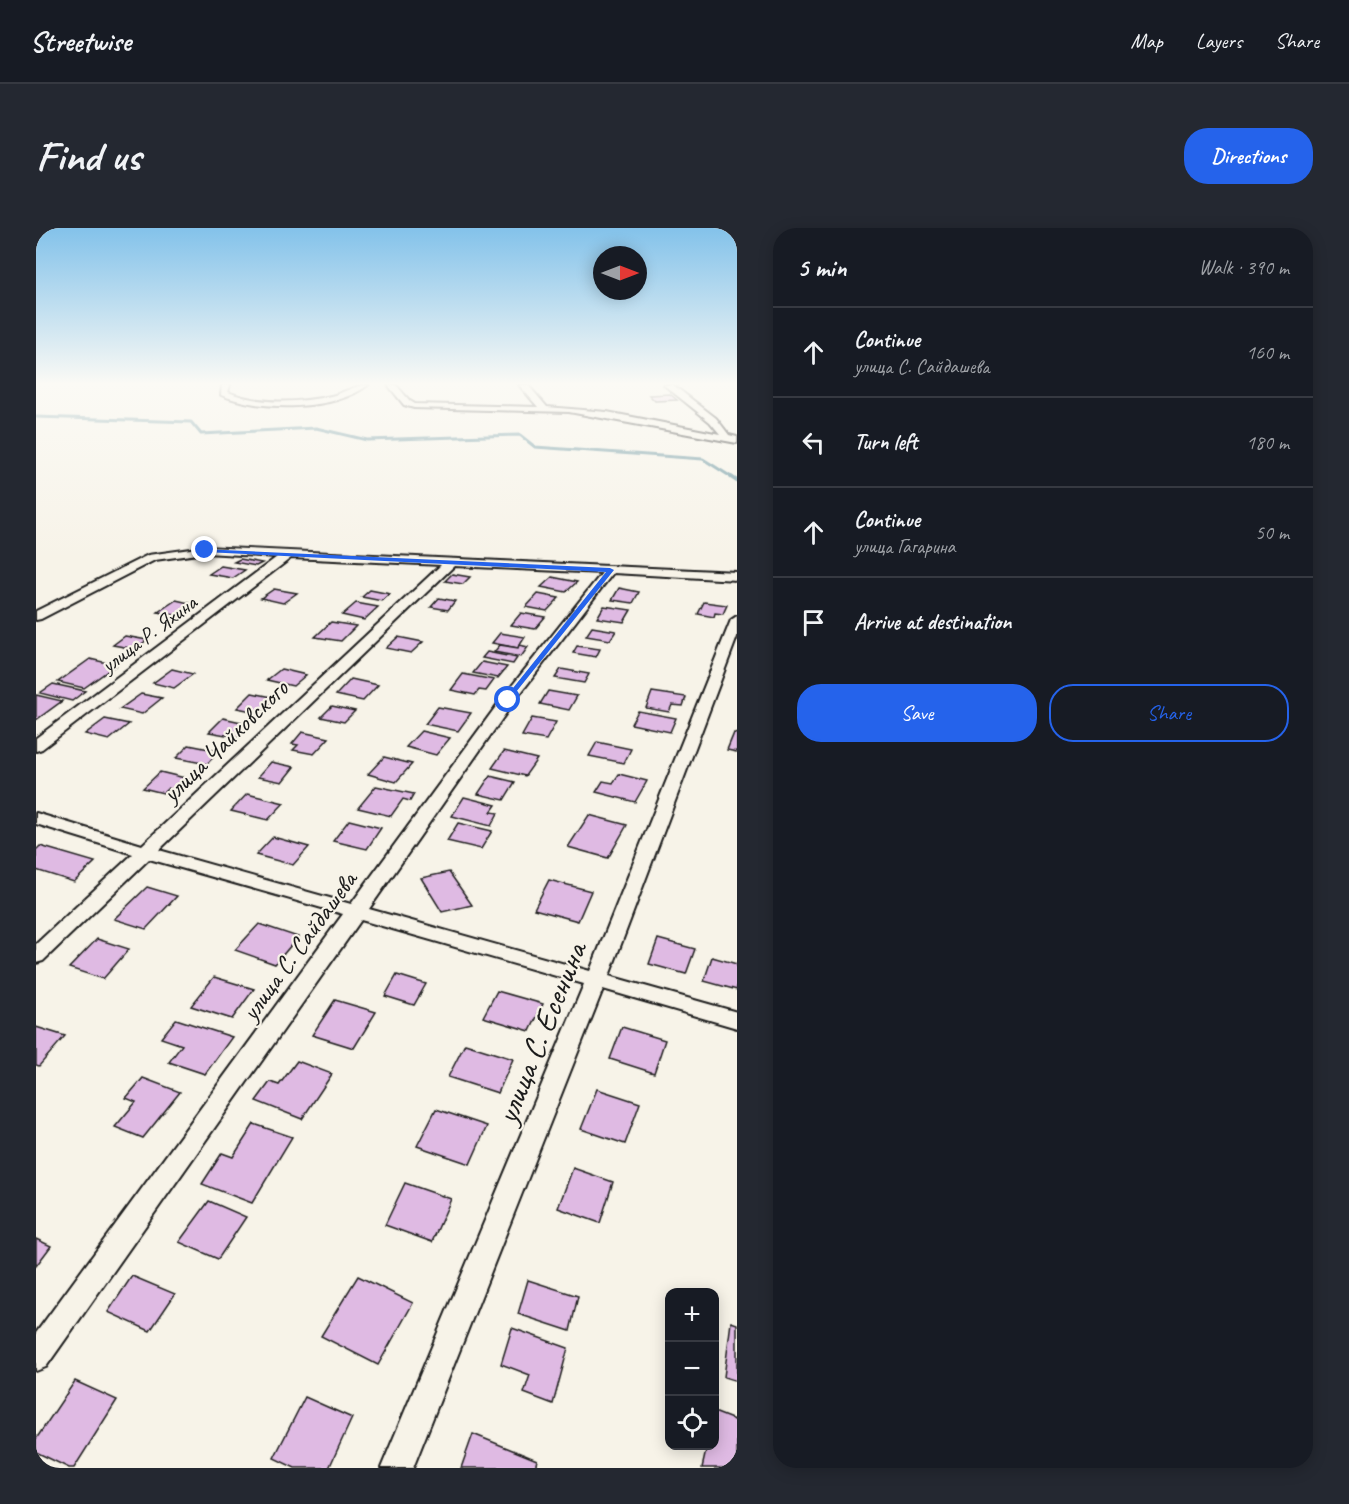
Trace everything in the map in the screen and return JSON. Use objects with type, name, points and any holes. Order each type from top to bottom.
[{"type":"street","points":[[36,616],[152,557],[205,550],[737,576]]},
{"type":"street","name":"улица Р. Яхина","points":[[36,746],[287,555]]},
{"type":"street","name":"улица Чайковского","points":[[36,956],[450,563]]},
{"type":"street","name":"улица С. Сайдашева","points":[[36,1357],[508,700],[610,570]]},
{"type":"street","name":"улица С. Есенина","points":[[397,1468],[597,979],[737,620]]},
{"type":"street","points":[[36,818],[146,852],[737,1020]]},
{"type":"building","points":[[240,559],[262,563],[256,566],[234,562]]},
{"type":"building","points":[[221,566],[245,570],[233,578],[209,574]]},
{"type":"building","points":[[452,574],[470,577],[463,584],[445,581]]},
{"type":"building","points":[[552,577],[577,582],[566,592],[541,587]]},
{"type":"building","points":[[619,588],[639,592],[633,603],[612,600]]},
{"type":"building","points":[[274,589],[297,593],[283,603],[261,598]]},
{"type":"building","points":[[370,590],[390,594],[382,601],[362,597]]},
{"type":"building","points":[[538,594],[559,598],[547,611],[526,607]]},
{"type":"building","points":[[439,598],[455,601],[448,610],[431,607]]},
{"type":"building","points":[[176,600],[198,605],[181,616],[158,612]]},
{"type":"building","points":[[704,602],[727,605],[723,614],[715,613],[714,617],[698,614]]},
{"type":"building","points":[[356,603],[378,607],[364,620],[342,615]]},
{"type":"building","points":[[604,606],[631,610],[624,622],[597,618]]},
{"type":"building","points":[[521,613],[545,617],[535,629],[511,625]]},
{"type":"building","points":[[331,622],[356,626],[341,641],[315,637]]},
{"type":"building","points":[[592,627],[616,631],[610,640],[586,636]]},
{"type":"building","points":[[500,633],[525,637],[518,648],[492,643]]},
{"type":"building","points":[[125,636],[147,640],[135,649],[113,645]]},
{"type":"building","points":[[398,637],[423,642],[411,653],[386,648]]},
{"type":"building","points":[[500,645],[528,647],[521,657],[494,652]]},
{"type":"building","points":[[577,646],[600,649],[596,657],[573,653]]},
{"type":"building","points":[[487,652],[517,658],[513,664],[482,658]]},
{"type":"building","points":[[90,659],[116,665],[84,688],[58,682]]},
{"type":"building","points":[[482,662],[507,667],[498,678],[473,673]]},
{"type":"building","points":[[172,669],[193,674],[174,688],[153,683]]},
{"type":"building","points":[[281,669],[306,675],[293,686],[267,680]]},
{"type":"building","points":[[561,669],[589,674],[584,683],[555,678]]},
{"type":"building","points":[[463,674],[494,680],[486,691],[479,690],[475,695],[451,690]]},
{"type":"building","points":[[351,679],[378,685],[363,701],[336,695]]},
{"type":"building","points":[[53,684],[85,691],[72,701],[40,693]]},
{"type":"building","points":[[548,691],[577,696],[569,710],[540,704]]},
{"type":"building","points":[[652,692],[686,697],[683,706],[672,705],[669,712],[646,708]]},
{"type":"building","points":[[252,693],[277,698],[262,713],[237,708]]},
{"type":"building","points":[[141,694],[162,698],[142,714],[120,709]]},
{"type":"building","points":[[36,695],[62,701],[36,720]]},
{"type":"building","points":[[332,706],[355,711],[344,722],[321,717]]},
{"type":"building","points":[[438,707],[471,713],[458,731],[425,724]]},
{"type":"building","points":[[638,711],[676,718],[670,732],[631,724]]},
{"type":"building","points":[[223,718],[250,724],[237,737],[209,732]]},
{"type":"building","points":[[532,718],[556,722],[546,740],[522,736]]},
{"type":"building","points":[[105,719],[129,724],[109,740],[85,734]]},
{"type":"building","points":[[421,731],[450,738],[436,755],[406,747]]},
{"type":"building","points":[[302,732],[329,738],[314,754],[293,750],[298,745],[292,744]]},
{"type":"building","points":[[734,733],[737,734],[737,752],[727,750]]},
{"type":"building","points":[[597,742],[631,749],[624,763],[589,756]]},
{"type":"building","points":[[189,745],[219,751],[207,764],[176,758]]},
{"type":"building","points":[[504,751],[537,759],[525,776],[492,768]]},
{"type":"building","points":[[384,757],[412,764],[396,782],[368,774]]},
{"type":"building","points":[[271,762],[294,767],[282,782],[258,777]]},
{"type":"building","points":[[160,772],[189,779],[177,791],[168,788],[163,793],[143,788]]},
{"type":"building","points":[[619,774],[647,781],[635,802],[596,792],[603,781],[613,783]]},
{"type":"building","points":[[490,776],[515,782],[504,800],[478,794]]},
{"type":"building","points":[[376,786],[414,794],[410,801],[403,799],[391,816],[358,808]]},
{"type":"building","points":[[247,794],[284,803],[268,820],[231,811]]},
{"type":"building","points":[[464,797],[496,805],[491,812],[498,813],[491,826],[452,816]]},
{"type":"building","points":[[589,815],[627,825],[608,858],[568,847]]},
{"type":"building","points":[[349,820],[381,828],[367,849],[333,841]]},
{"type":"building","points":[[458,823],[492,831],[481,849],[447,841]]},
{"type":"building","points":[[273,837],[309,847],[293,865],[256,855]]},
{"type":"building","points":[[40,846],[95,862],[74,882],[36,870],[36,850]]},
{"type":"building","points":[[449,872],[472,905],[442,912],[421,878]]},
{"type":"building","points":[[549,880],[591,891],[578,921],[534,909]]},
{"type":"building","points":[[147,887],[177,896],[146,929],[114,919]]},
{"type":"building","points":[[259,924],[298,937],[275,964],[235,950]]},
{"type":"building","points":[[97,939],[129,949],[103,979],[69,968]]},
{"type":"building","points":[[658,939],[695,949],[686,974],[649,964]]},
{"type":"building","points":[[712,957],[737,964],[737,990],[704,981]]},
{"type":"building","points":[[397,975],[426,984],[414,1005],[385,996]]},
{"type":"building","points":[[214,977],[254,989],[232,1019],[191,1006]]},
{"type":"building","points":[[497,991],[543,1004],[530,1031],[483,1017]]},
{"type":"building","points":[[335,1000],[376,1012],[354,1048],[312,1035]]},
{"type":"building","points":[[176,1019],[232,1037],[205,1074],[169,1062],[182,1045],[161,1038]]},
{"type":"building","points":[[36,1027],[65,1036],[39,1066],[36,1065]]},
{"type":"building","points":[[622,1027],[665,1040],[654,1073],[610,1059]]},
{"type":"building","points":[[465,1044],[513,1059],[498,1093],[448,1077]]},
{"type":"building","points":[[297,1061],[332,1074],[302,1119],[256,1101],[270,1082],[279,1085]]},
{"type":"building","points":[[143,1078],[180,1092],[143,1138],[115,1127],[136,1102],[126,1098]]},
{"type":"building","points":[[597,1089],[640,1103],[625,1144],[581,1129]]},
{"type":"building","points":[[436,1109],[487,1126],[470,1164],[417,1146]]},
{"type":"building","points":[[254,1124],[292,1137],[252,1203],[202,1184],[222,1153],[233,1157]]},
{"type":"building","points":[[573,1168],[613,1182],[600,1223],[558,1208]]},
{"type":"building","points":[[405,1183],[451,1199],[432,1242],[385,1225]]},
{"type":"building","points":[[209,1201],[246,1217],[218,1259],[179,1242]]},
{"type":"building","points":[[36,1239],[51,1246],[36,1266]]},
{"type":"building","points":[[132,1276],[175,1294],[150,1331],[108,1312]]},
{"type":"building","points":[[358,1276],[413,1303],[378,1365],[321,1336]]},
{"type":"building","points":[[528,1280],[578,1296],[570,1331],[518,1314]]},
{"type":"building","points":[[731,1322],[737,1324],[737,1381],[724,1377]]},
{"type":"building","points":[[512,1328],[568,1348],[553,1404],[524,1393],[530,1375],[501,1364]]},
{"type":"building","points":[[75,1381],[117,1400],[74,1468],[69,1468],[36,1452],[36,1439]]},
{"type":"building","points":[[305,1397],[352,1418],[329,1468],[295,1468],[274,1458]]},
{"type":"building","points":[[719,1414],[737,1421],[737,1468],[702,1468],[706,1450],[719,1450]]},
{"type":"building","points":[[473,1434],[537,1460],[535,1468],[461,1468]]},
{"type":"waterway","points":[[530,443],[535,447],[703,459],[733,478]]},
{"type":"waterway","points":[[731,477],[737,481]]},
{"type":"route","points":[[205,550],[610,570],[508,700]]}]
